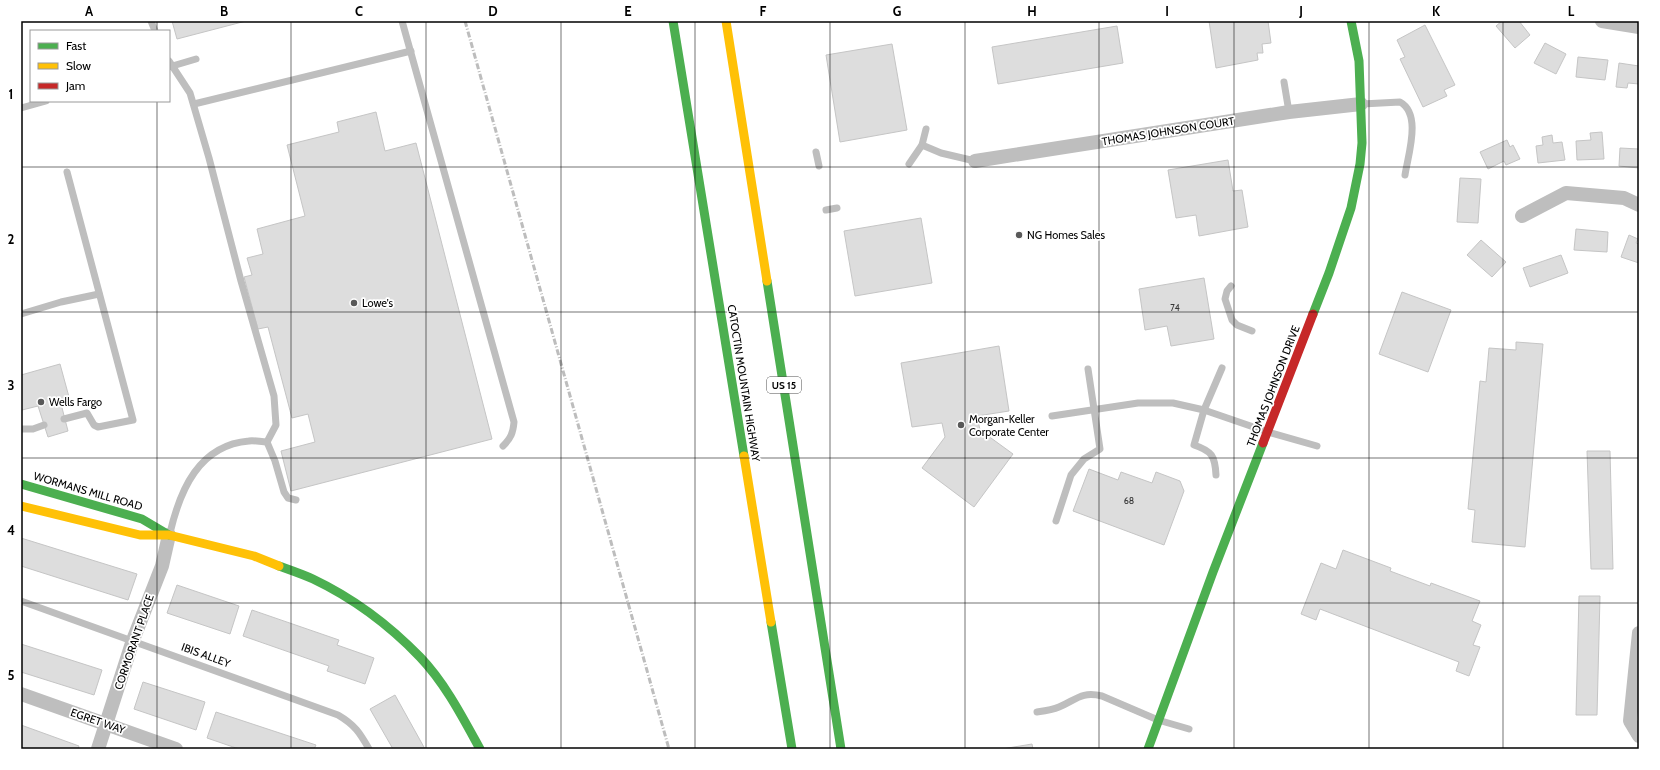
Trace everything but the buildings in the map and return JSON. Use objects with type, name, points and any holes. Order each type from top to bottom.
[{"type":"main road","name":"CATOCTIN MOUNTAIN HIGHWAY","points":[[673,21],[792,749]]},
{"type":"main road","name":"US 15","points":[[726,21],[841,749]]},
{"type":"main road","name":"THOMAS JOHNSON DRIVE","points":[[1148,749],[1213,572],[1329,273],[1351,208],[1360,164],[1362,143],[1359,61],[1351,21]]},
{"type":"main road","name":"WORMANS MILL ROAD","points":[[21,484],[142,519],[169,535]]},
{"type":"main road","name":"WORMANS MILL ROAD","points":[[21,506],[140,535],[169,535],[254,556],[313,579],[354,602],[376,617],[421,658],[462,715],[480,749]]},
{"type":"street","points":[[1602,21],[1639,27]]},
{"type":"street","name":"THOMAS JOHNSON COURT","points":[[975,161],[1289,112],[1361,104]]},
{"type":"street","points":[[1522,216],[1566,193],[1624,198],[1639,205]]},
{"type":"street","name":"CORMORANT PLACE","points":[[98,749],[133,640],[162,566],[169,535]]},
{"type":"street","points":[[1639,633],[1630,721],[1639,736]]},
{"type":"street","name":"EGRET WAY","points":[[21,694],[176,749]]},
{"type":"lane","points":[[402,21],[514,422],[514,432],[510,440],[503,446]]},
{"type":"lane","points":[[194,104],[411,51]]},
{"type":"lane","points":[[196,59],[170,65],[190,93],[194,104],[241,281],[274,396],[276,425],[267,442]]},
{"type":"lane","points":[[1284,82],[1289,112]]},
{"type":"lane","points":[[21,108],[42,102]]},
{"type":"lane","points":[[1361,104],[1400,102],[1408,109],[1413,123],[1405,175]]},
{"type":"lane","points":[[909,164],[922,145],[926,129]]},
{"type":"lane","points":[[922,145],[940,153],[975,161]]},
{"type":"lane","points":[[816,152],[819,166]]},
{"type":"lane","points":[[64,419],[87,412],[94,425],[98,427],[133,420],[67,172]]},
{"type":"lane","points":[[826,210],[837,208]]},
{"type":"lane","points":[[1231,286],[1226,291],[1225,299],[1232,320],[1237,325],[1252,330]]},
{"type":"lane","points":[[21,314],[61,302],[99,294]]},
{"type":"lane","points":[[1216,474],[1215,463],[1212,455],[1206,449],[1194,445],[1204,410],[1222,368]]},
{"type":"lane","points":[[1056,521],[1071,476],[1084,459],[1100,449],[1088,369]]},
{"type":"lane","points":[[1052,416],[1138,403],[1173,402],[1204,410],[1268,432],[1318,446]]},
{"type":"lane","points":[[21,429],[44,425]]},
{"type":"lane","points":[[169,535],[175,510],[187,481],[196,468],[213,454],[229,445],[249,441],[267,442]]},
{"type":"lane","points":[[267,442],[275,461],[284,492],[288,498],[296,500]]},
{"type":"lane","name":"IBIS ALLEY","points":[[21,601],[133,640],[338,715],[351,722],[361,734],[369,749]]},
{"type":"lane","points":[[1037,712],[1051,710],[1078,696],[1092,694],[1102,696],[1158,720],[1189,729]]},
{"type":"railway","points":[[465,21],[669,749]]},
{"type":"traffic: fast","points":[[673,21],[744,456]]},
{"type":"traffic: fast","points":[[1313,314],[1329,273],[1351,208],[1360,164],[1362,143],[1359,61],[1351,21]]},
{"type":"traffic: fast","points":[[767,281],[841,749]]},
{"type":"traffic: fast","points":[[1148,749],[1213,572],[1263,443]]},
{"type":"traffic: fast","points":[[21,484],[142,519],[169,535]]},
{"type":"traffic: fast","points":[[279,566],[313,579],[342,595],[357,604],[396,634],[420,657],[438,678],[453,701],[480,749]]},
{"type":"traffic: fast","points":[[771,622],[792,749]]},
{"type":"traffic: slow","points":[[726,21],[767,281]]},
{"type":"traffic: slow","points":[[744,456],[771,622]]},
{"type":"traffic: slow","points":[[21,506],[140,535],[169,535],[254,556],[279,566]]},
{"type":"traffic: jam","points":[[1263,443],[1313,314]]},
{"type":"place","name":"NG Homes Sales","points":[[1019,235]]},
{"type":"place","name":"Lowe's","points":[[354,303]]},
{"type":"place","name":"Wells Fargo","points":[[41,402]]},
{"type":"place","name":"Morgan-Keller Corporate Center","points":[[961,425]]}]
